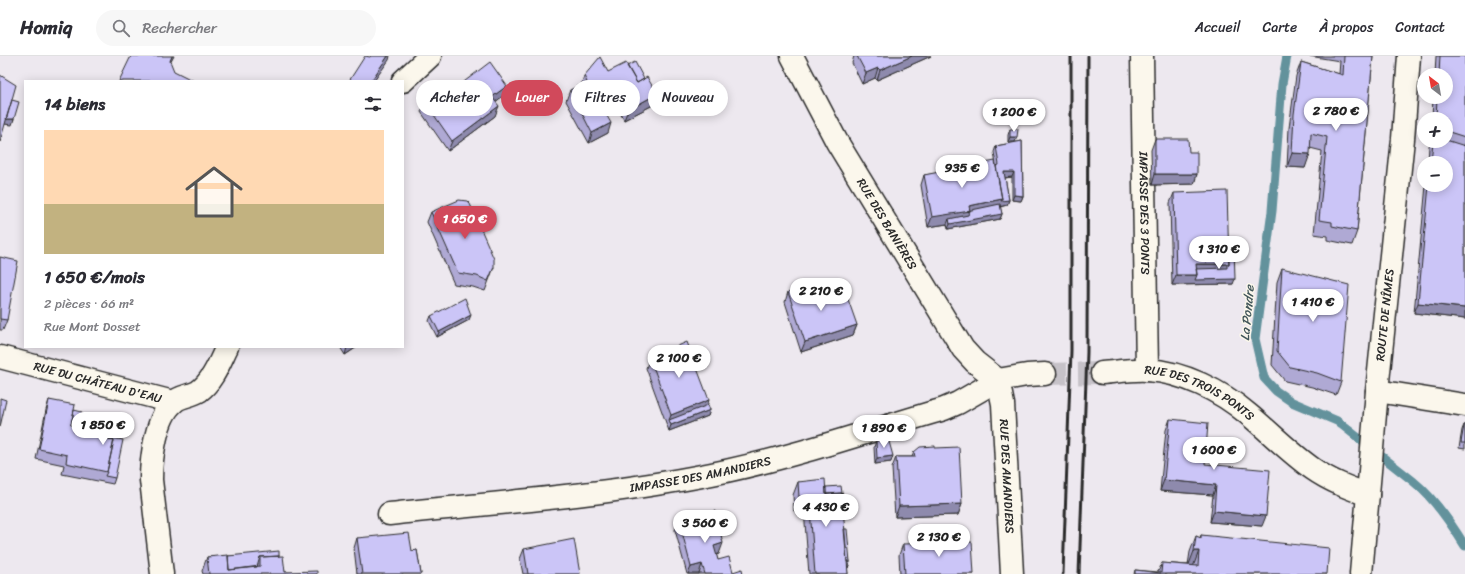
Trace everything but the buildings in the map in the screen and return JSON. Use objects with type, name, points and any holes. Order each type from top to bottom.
[{"type":"street","points":[[404,80],[430,56]]},
{"type":"street","name":"RUE DES BANIÈRES","points":[[792,56],[837,142],[963,349],[975,362],[998,380]]},
{"type":"street","name":"IMPASSE DES 3 PONTS","points":[[1142,56],[1147,370]]},
{"type":"street","name":"ROUTE DE NÎMES","points":[[1361,574],[1377,391],[1404,139],[1409,56]]},
{"type":"street","points":[[162,574],[150,480],[151,464],[156,438],[164,414],[173,402],[200,390],[213,374],[226,348]]},
{"type":"street","name":"RUE DU CHÂTEAU D'EAU","points":[[0,357],[173,402]]},
{"type":"street","name":"RUE DES TROIS PONTS","points":[[1102,373],[1147,370],[1172,374],[1193,381],[1211,390],[1247,413],[1314,470],[1343,486],[1368,495]]},
{"type":"street","points":[[998,380],[1027,375],[1046,374]]},
{"type":"street","name":"IMPASSE DES AMANDIERS","points":[[389,514],[635,488],[726,471],[789,455],[944,409],[958,403],[998,380]]},
{"type":"street","name":"RUE DES AMANDIERS","points":[[998,380],[1003,404],[1012,574]]},
{"type":"street","points":[[1377,391],[1465,405]]},
{"type":"waterway","name":"La Pondre","points":[[1287,56],[1282,84],[1272,211],[1255,339],[1264,378],[1276,391],[1292,402],[1337,421],[1413,481],[1442,511],[1465,546]]},
{"type":"tunnel","points":[[1045,374],[1102,373]]},
{"type":"railway","points":[[1063,574],[1071,351],[1071,56]]},
{"type":"railway","points":[[1079,574],[1087,352],[1088,56]]}]
